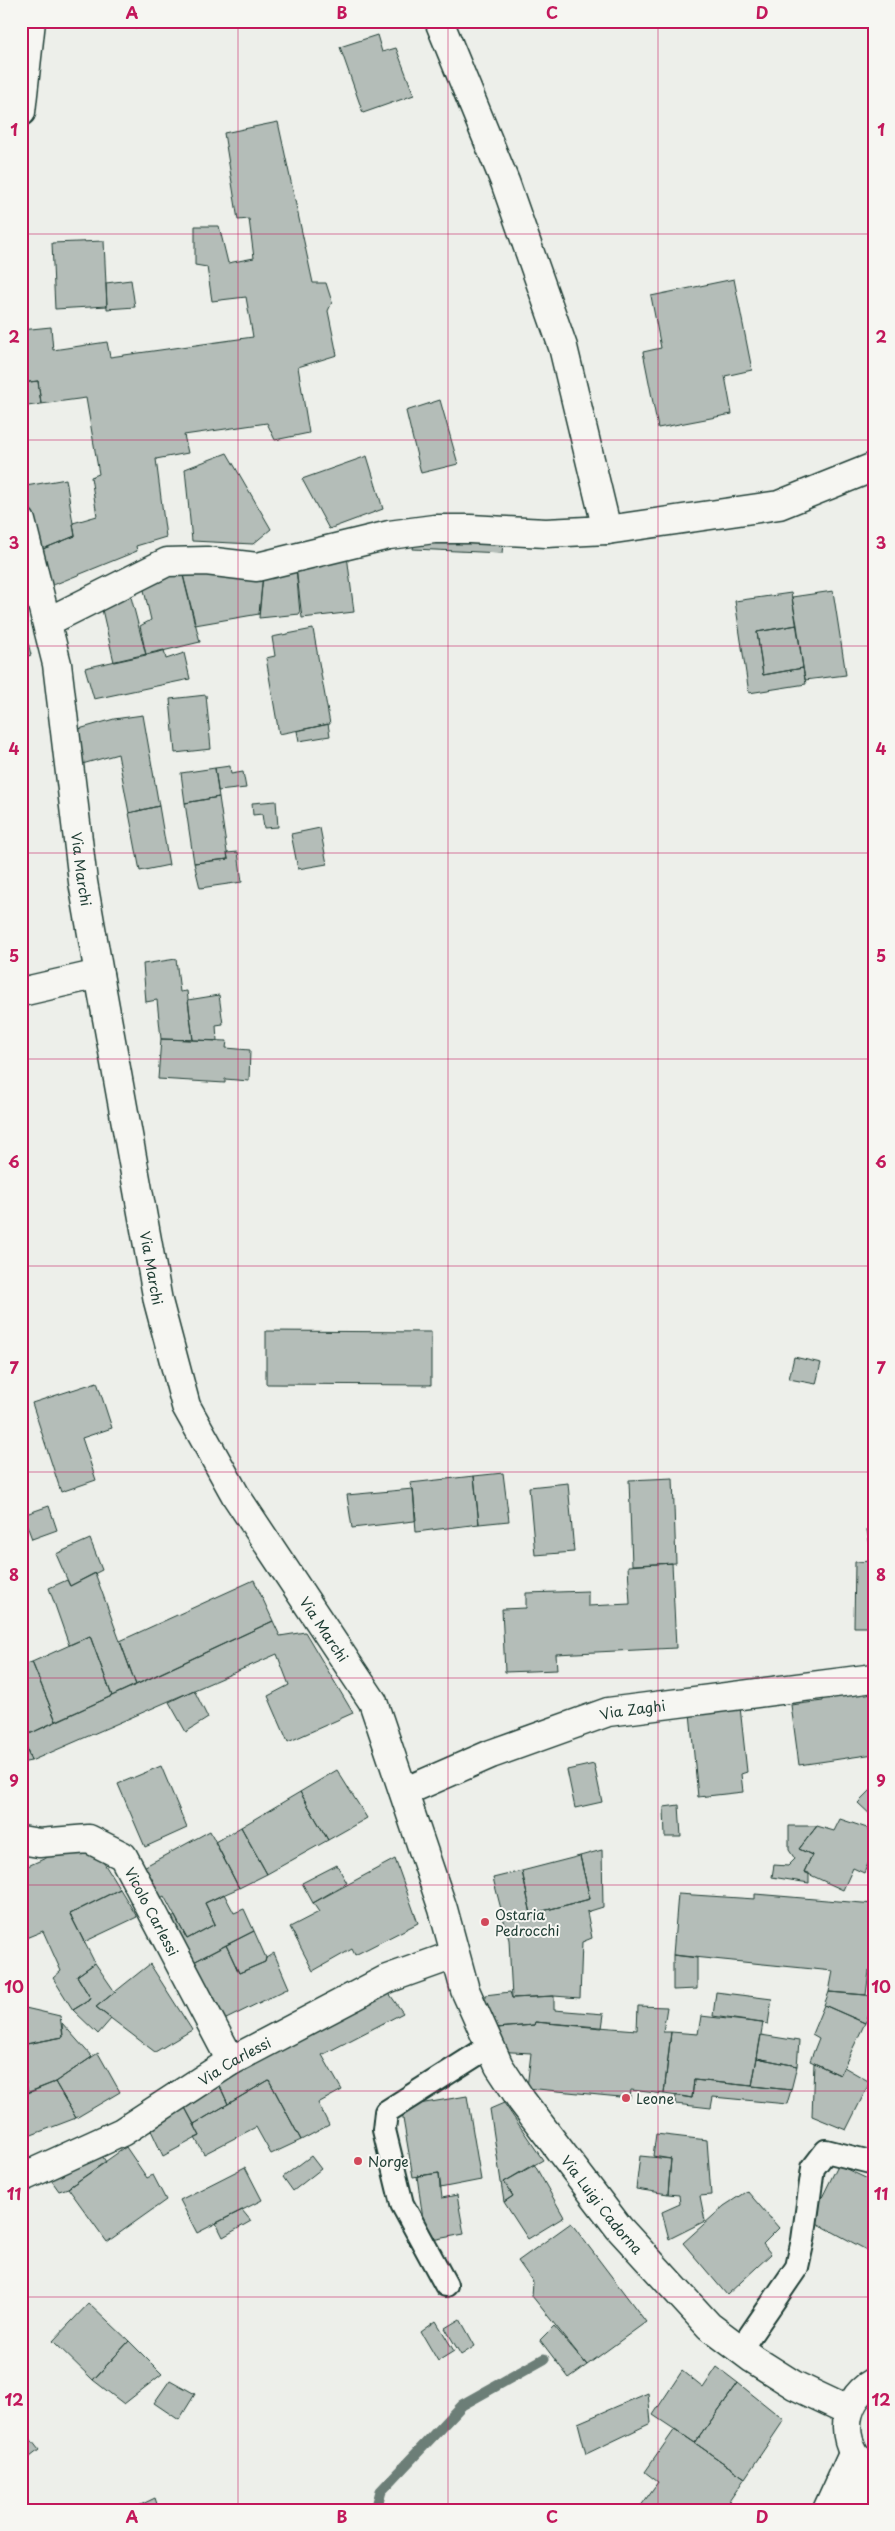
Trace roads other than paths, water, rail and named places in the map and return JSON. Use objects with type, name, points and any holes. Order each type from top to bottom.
[{"type":"main road","points":[[21,112],[31,21]]},
{"type":"main road","points":[[439,21],[505,182],[563,347],[607,530]]},
{"type":"main road","points":[[47,622],[167,562],[206,561],[257,567],[389,535],[434,529],[546,533],[607,530],[780,505],[874,467]]},
{"type":"main road","name":"Via Marchi","points":[[21,521],[57,664],[83,882],[158,1301],[186,1406],[236,1496],[373,1702],[443,1909],[454,1955]]},
{"type":"main road","points":[[21,992],[99,974]]},
{"type":"main road","name":"Via Zaghi","points":[[404,1792],[491,1754],[608,1712],[874,1678]]},
{"type":"main road","name":"Vicolo Carlessi","points":[[21,1840],[39,1843],[89,1839],[123,1856],[231,2061]]},
{"type":"main road","name":"Via Luigi Cadorna","points":[[454,1955],[466,1990],[499,2066],[522,2101],[619,2228],[709,2326],[740,2350],[794,2385],[818,2396],[861,2395]]},
{"type":"main road","name":"Via Carlessi","points":[[21,2178],[122,2132],[231,2061],[387,1979],[454,1955]]},
{"type":"main road","points":[[827,2510],[853,2454],[847,2426],[861,2395]]},
{"type":"main road","points":[[853,2454],[874,2472]]},
{"type":"main road","points":[[846,2510],[874,2478]]},
{"type":"lane","points":[[446,2286],[402,2204],[384,2130],[386,2112],[490,2046]]},
{"type":"lane","points":[[740,2350],[797,2267],[813,2168],[826,2151],[874,2163]]},
{"type":"waterway","points":[[376,2510],[381,2491],[462,2405],[544,2359]]},
{"type":"place","name":"Ostaria Pedrocchi","points":[[485,1922]]},
{"type":"place","name":"Leone","points":[[626,2098]]},
{"type":"place","name":"Norge","points":[[358,2161]]}]
